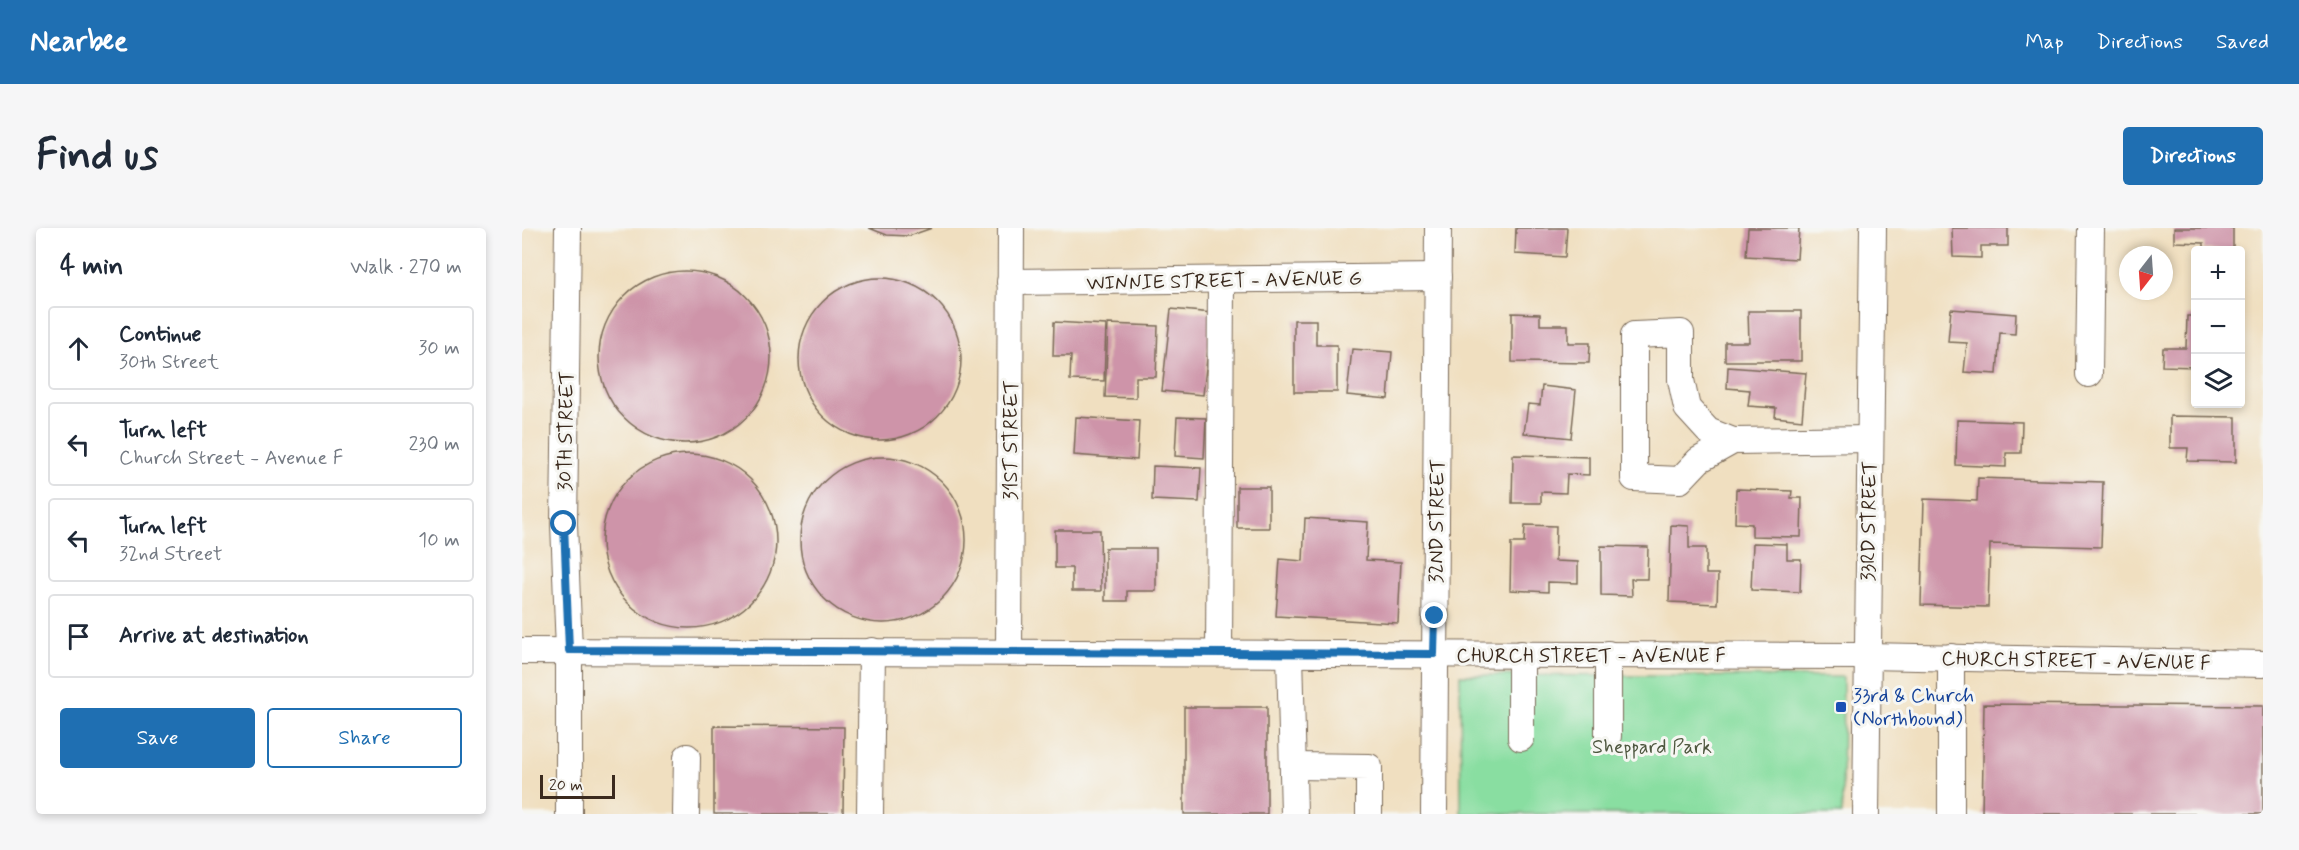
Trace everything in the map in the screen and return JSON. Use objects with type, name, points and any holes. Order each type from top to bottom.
[{"type":"street","name":"30TH STREET","points":[[568,228],[564,524],[569,650],[569,814]]},
{"type":"street","name":"31ST STREET","points":[[1009,652],[1011,228]]},
{"type":"street","name":"32ND STREET","points":[[1434,814],[1438,228]]},
{"type":"street","name":"33RD STREET","points":[[1866,814],[1873,228]]},
{"type":"street","points":[[2089,374],[2091,228]]},
{"type":"street","name":"WINNIE STREET - AVENUE G","points":[[1011,282],[1438,277]]},
{"type":"street","points":[[1219,653],[1221,280]]},
{"type":"street","points":[[1733,441],[1699,460],[1680,480],[1634,478],[1634,335],[1681,333],[1681,380],[1687,408],[1708,431],[1733,441],[1869,440]]},
{"type":"street","name":"CHURCH STREET - AVENUE F","points":[[522,651],[1608,654],[1952,657],[2263,664]]},
{"type":"street","points":[[870,814],[872,651]]},
{"type":"street","points":[[1290,653],[1294,814]]},
{"type":"street","points":[[1521,654],[1521,738]]},
{"type":"street","points":[[1608,654],[1608,736]]},
{"type":"street","points":[[1951,814],[1952,657]]},
{"type":"street","points":[[686,814],[687,757]]},
{"type":"street","points":[[1294,766],[1369,767],[1369,814]]},
{"type":"green space","name":"Sheppard Park","points":[[1460,675],[1843,677],[1842,814],[1461,814]]},
{"type":"building","points":[[869,228],[932,228],[909,236],[887,235]]},
{"type":"building","points":[[1516,228],[1567,228],[1565,257],[1515,254]]},
{"type":"building","points":[[1748,228],[1799,228],[1797,259],[1746,256]]},
{"type":"building","points":[[1952,228],[2008,228],[2008,246],[1981,246],[1981,258],[1953,257]]},
{"type":"building","points":[[2174,228],[2233,228],[2233,246],[2204,246],[2204,243],[2174,242]]},
{"type":"building","points":[[685,271],[718,278],[746,296],[764,324],[771,357],[764,390],[746,418],[718,436],[685,443],[652,436],[624,418],[606,390],[599,357],[606,324],[624,296],[652,278]]},
{"type":"building","points":[[880,278],[896,279],[911,284],[938,301],[955,328],[960,343],[960,375],[955,390],[938,417],[911,434],[896,439],[880,440],[864,439],[849,434],[822,417],[805,390],[800,375],[799,359],[800,343],[805,328],[822,301],[849,284],[864,279]]},
{"type":"building","points":[[1171,309],[1212,313],[1203,395],[1162,391]]},
{"type":"building","points":[[1951,309],[2016,314],[2015,334],[2000,333],[1997,374],[1964,372],[1967,343],[1948,342]]},
{"type":"building","points":[[1748,311],[1801,311],[1801,361],[1725,361],[1725,342],[1749,342]]},
{"type":"building","points":[[1512,313],[1540,314],[1540,325],[1568,325],[1568,343],[1590,343],[1589,363],[1512,362]]},
{"type":"building","points":[[2187,316],[2191,316],[2191,367],[2162,366],[2163,348],[2186,348]]},
{"type":"building","points":[[1294,320],[1316,320],[1316,345],[1337,345],[1337,392],[1294,392]]},
{"type":"building","points":[[1054,322],[1106,325],[1104,381],[1070,380],[1071,356],[1053,356]]},
{"type":"building","points":[[1108,324],[1158,326],[1156,377],[1136,377],[1136,398],[1105,397]]},
{"type":"building","points":[[1352,349],[1392,352],[1388,399],[1347,395]]},
{"type":"building","points":[[1728,367],[1806,373],[1802,420],[1775,417],[1776,408],[1748,406],[1750,390],[1727,388]]},
{"type":"building","points":[[1542,386],[1576,390],[1571,438],[1524,433],[1528,404],[1540,405]]},
{"type":"building","points":[[2170,416],[2236,417],[2236,462],[2187,461],[2188,448],[2170,448]]},
{"type":"building","points":[[1076,417],[1139,421],[1137,460],[1074,455]]},
{"type":"building","points":[[1177,417],[1206,418],[1204,458],[1175,456]]},
{"type":"building","points":[[1957,420],[2022,422],[2021,453],[2006,453],[2006,467],[1956,465]]},
{"type":"building","points":[[689,454],[722,461],[737,469],[750,480],[761,493],[769,508],[776,541],[769,574],[761,589],[750,602],[737,613],[722,621],[689,628],[656,621],[641,613],[628,602],[617,589],[609,574],[602,541],[609,508],[617,493],[628,480],[641,469],[656,461]]},
{"type":"building","points":[[1513,455],[1589,457],[1589,475],[1567,474],[1566,493],[1541,492],[1541,503],[1512,503]]},
{"type":"building","points":[[883,457],[915,464],[942,481],[959,508],[966,540],[959,572],[942,599],[915,616],[883,623],[851,616],[824,599],[807,572],[800,540],[807,508],[824,481],[851,464]]},
{"type":"building","points":[[1153,466],[1201,468],[1199,502],[1152,500]]},
{"type":"building","points":[[1978,478],[2103,482],[2101,547],[1990,544],[1988,607],[1921,605],[1924,499],[1977,501]]},
{"type":"building","points":[[1237,487],[1269,487],[1269,528],[1237,528]]},
{"type":"building","points":[[1736,489],[1792,491],[1791,498],[1802,498],[1801,537],[1752,536],[1752,524],[1735,523]]},
{"type":"building","points":[[1305,518],[1368,522],[1366,560],[1401,562],[1398,623],[1276,616],[1280,559],[1303,561]]},
{"type":"building","points":[[1525,525],[1556,526],[1555,561],[1578,562],[1578,583],[1548,582],[1548,592],[1510,590],[1511,543],[1524,543]]},
{"type":"building","points":[[1671,525],[1689,526],[1689,548],[1706,548],[1706,574],[1718,574],[1717,604],[1669,602]]},
{"type":"building","points":[[1055,530],[1100,530],[1101,591],[1072,591],[1072,568],[1055,568]]},
{"type":"building","points":[[1753,543],[1787,544],[1787,559],[1801,559],[1800,592],[1751,590]]},
{"type":"building","points":[[1601,546],[1648,547],[1647,579],[1631,579],[1632,596],[1601,595]]},
{"type":"building","points":[[1105,548],[1156,548],[1156,591],[1127,591],[1127,601],[1105,601]]},
{"type":"building","points":[[1984,704],[2263,706],[2263,814],[1982,814]]},
{"type":"building","points":[[1184,707],[1267,707],[1267,814],[1184,814]]},
{"type":"building","points":[[714,726],[844,727],[843,814],[714,814]]},
{"type":"place","name":"33rd & Church (Northbound)","points":[[1841,707]]},
{"type":"route","points":[[564,524],[569,650],[1434,654],[1435,616]]}]
